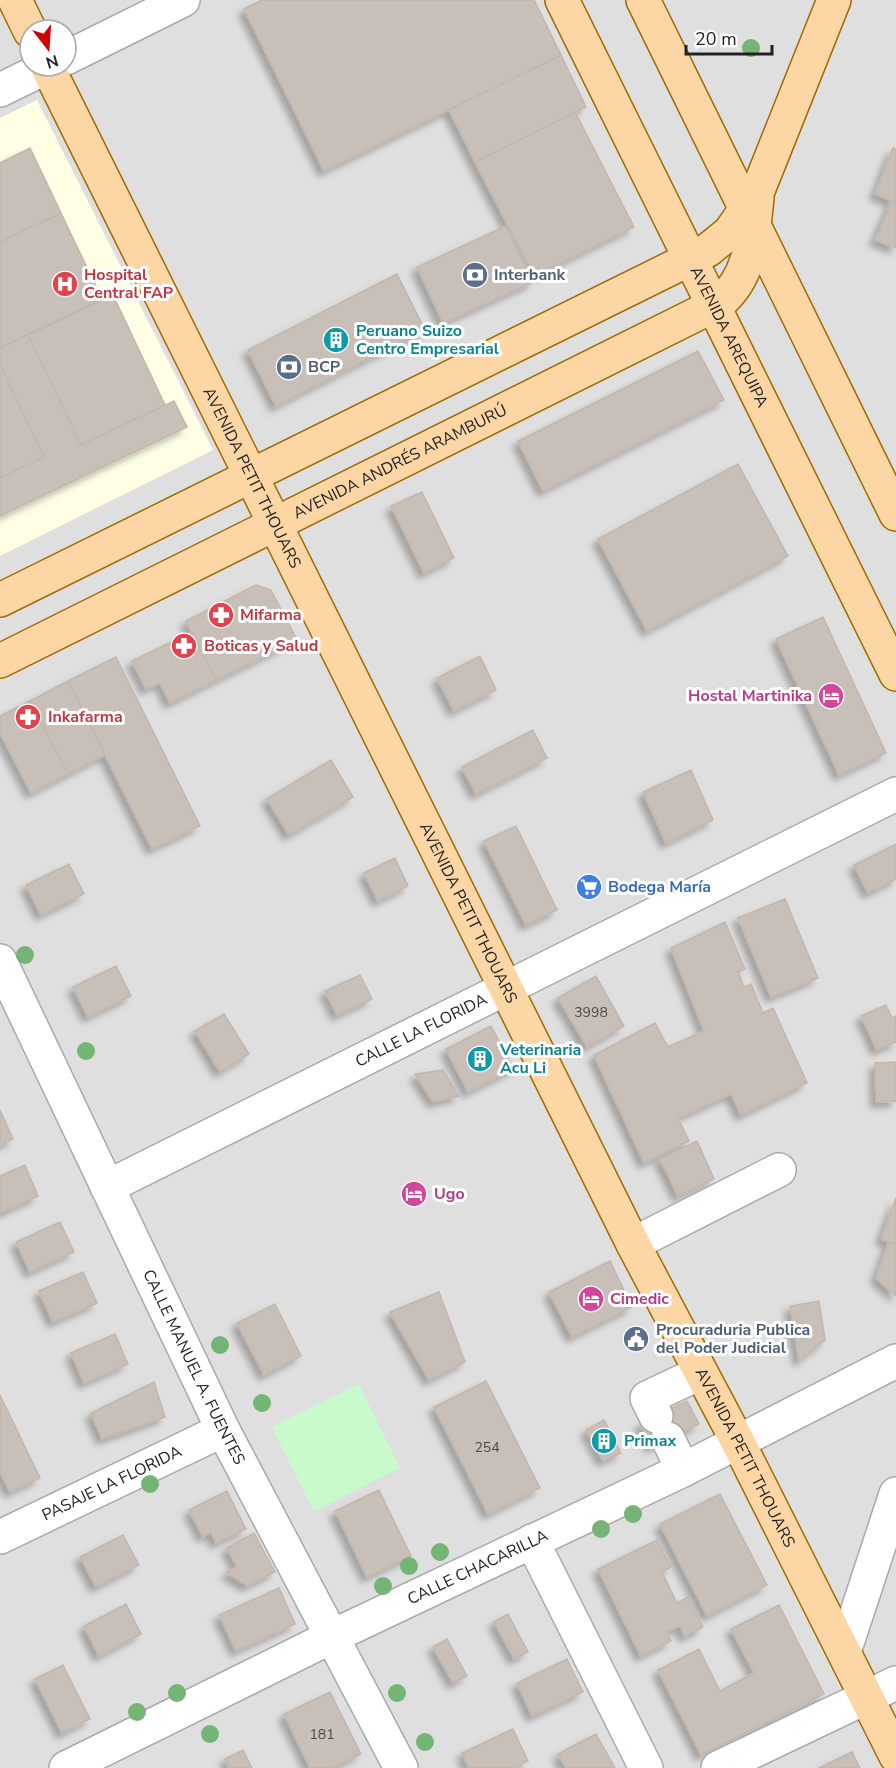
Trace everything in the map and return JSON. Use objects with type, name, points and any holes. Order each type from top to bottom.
[{"type":"main road","points":[[15,0],[24,18]]},
{"type":"main road","name":"AVENIDA AREQUIPA","points":[[562,0],[896,674]]},
{"type":"main road","points":[[643,0],[753,209],[896,514]]},
{"type":"main road","points":[[0,600],[692,260],[725,236],[753,209],[834,0]]},
{"type":"main road","name":"AVENIDA PETIT THOUARS","points":[[54,78],[633,1244],[738,1442],[896,1756]]},
{"type":"main road","name":"AVENIDA ANDRÉS ARAMBURÚ","points":[[0,661],[714,306],[732,292],[742,276],[753,209]]},
{"type":"street","points":[[78,51],[183,0]]},
{"type":"street","points":[[0,90],[24,78]]},
{"type":"street","name":"CALLE LA FLORIDA","points":[[107,1187],[896,794]]},
{"type":"street","name":"CALLE MANUEL A. FUENTES","points":[[0,961],[223,1430],[400,1768]]},
{"type":"street","points":[[633,1244],[780,1170]]},
{"type":"street","name":"CALLE CHACARILLA","points":[[66,1768],[331,1637],[683,1470],[893,1365]]},
{"type":"street","points":[[683,1470],[647,1398],[700,1373]]},
{"type":"street","name":"PASAJE LA FLORIDA","points":[[0,1537],[223,1430]]},
{"type":"street","points":[[844,1652],[896,1494]]},
{"type":"street","points":[[532,1541],[646,1768]]},
{"type":"street","points":[[718,1768],[896,1683]]},
{"type":"shaded area","points":[[0,0],[896,0],[896,1768],[0,1768]]},
{"type":"shaded area","name":"Hospital Central FAP","points":[[37,100],[213,450],[0,556],[0,118]]},
{"type":"green space","points":[[359,1384],[400,1468],[314,1511],[272,1427]]},
{"type":"building","points":[[262,0],[534,0],[561,55],[324,171],[244,9]]},
{"type":"building","points":[[561,55],[586,107],[475,162],[449,110]]},
{"type":"building","points":[[575,112],[634,227],[534,276],[475,162]]},
{"type":"building","points":[[30,148],[61,213],[0,242],[0,163]]},
{"type":"building","points":[[893,148],[896,149],[896,248],[875,240],[892,201],[875,194]]},
{"type":"building","points":[[61,213],[102,299],[0,348],[0,242]]},
{"type":"building","name":"Interbank","points":[[506,226],[533,282],[443,323],[417,267]]},
{"type":"building","name":"Peruano Suizo Centro Empresarial","points":[[397,274],[425,330],[276,406],[248,350]]},
{"type":"building","points":[[113,295],[165,405],[81,445],[28,335]]},
{"type":"building","points":[[28,335],[81,445],[174,401],[187,427],[0,516],[0,478],[44,457],[0,366],[0,348]]},
{"type":"building","points":[[698,351],[724,400],[543,491],[518,441]]},
{"type":"building","points":[[3,371],[44,457],[0,478],[0,373]]},
{"type":"building","points":[[738,464],[788,556],[647,631],[598,539]]},
{"type":"building","points":[[422,492],[454,558],[424,573],[391,506]]},
{"type":"building","points":[[256,585],[271,590],[297,640],[216,680],[186,621]]},
{"type":"building","name":"Hostal Martinika","points":[[823,617],[886,753],[839,775],[776,639]]},
{"type":"building","points":[[192,632],[216,680],[170,703],[160,683],[146,689],[132,661]]},
{"type":"building","points":[[480,656],[496,690],[454,711],[437,678]]},
{"type":"building","points":[[116,657],[200,826],[152,849],[68,681]]},
{"type":"building","points":[[68,681],[105,755],[68,774],[30,701]]},
{"type":"building","points":[[30,701],[68,774],[31,793],[0,733],[0,716]]},
{"type":"building","points":[[533,730],[547,758],[476,794],[462,767]]},
{"type":"building","points":[[331,760],[353,797],[289,835],[267,799]]},
{"type":"building","points":[[691,770],[713,820],[666,843],[643,792]]},
{"type":"building","points":[[516,826],[557,910],[526,925],[484,841]]},
{"type":"building","points":[[896,844],[896,879],[868,893],[854,865]]},
{"type":"building","points":[[395,858],[408,886],[378,901],[364,873]]},
{"type":"building","points":[[69,864],[84,894],[41,915],[26,885]]},
{"type":"building","points":[[785,899],[818,978],[771,997],[738,918]]},
{"type":"building","points":[[725,922],[745,969],[738,972],[744,987],[751,984],[763,1013],[773,1008],[807,1083],[741,1115],[731,1094],[678,1118],[689,1141],[644,1163],[594,1055],[655,1023],[668,1047],[704,1031],[671,948]]},
{"type":"building","points":[[116,966],[131,996],[88,1017],[73,987]]},
{"type":"building","points":[[360,975],[372,999],[337,1015],[325,991]]},
{"type":"building","points":[[596,976],[624,1026],[587,1047],[558,998]]},
{"type":"building","points":[[886,1005],[892,1018],[896,1016],[896,1042],[877,1050],[861,1016]]},
{"type":"building","points":[[224,1014],[249,1054],[220,1072],[195,1031]]},
{"type":"building","name":"Veterinaria Acu Li","points":[[491,1026],[514,1069],[468,1092],[446,1049]]},
{"type":"building","points":[[896,1062],[896,1101],[876,1102],[875,1063]]},
{"type":"building","points":[[443,1070],[459,1096],[433,1102],[415,1074]]},
{"type":"building","points":[[0,1110],[13,1139],[0,1145]]},
{"type":"building","points":[[697,1141],[714,1179],[678,1196],[660,1159]]},
{"type":"building","points":[[25,1165],[38,1196],[0,1213],[0,1176]]},
{"type":"building","points":[[896,1198],[896,1245],[881,1239]]},
{"type":"building","points":[[60,1222],[74,1252],[30,1272],[16,1242]]},
{"type":"building","points":[[889,1242],[896,1245],[896,1296],[876,1278]]},
{"type":"building","name":"Cimedic","points":[[610,1261],[632,1307],[572,1337],[549,1292]]},
{"type":"building","points":[[83,1272],[97,1303],[53,1322],[39,1291]]},
{"type":"building","points":[[439,1292],[465,1362],[429,1380],[390,1312]]},
{"type":"building","points":[[819,1301],[825,1340],[799,1361],[790,1306]]},
{"type":"building","points":[[275,1304],[301,1356],[264,1375],[237,1323]]},
{"type":"building","points":[[115,1334],[128,1364],[84,1383],[71,1353]]},
{"type":"building","points":[[486,1381],[540,1488],[488,1514],[434,1407]]},
{"type":"building","points":[[154,1382],[165,1417],[102,1439],[91,1413]]},
{"type":"building","points":[[0,1395],[40,1478],[10,1492],[0,1472]]},
{"type":"building","name":"Primax","points":[[687,1401],[699,1424],[651,1447],[640,1424]]},
{"type":"building","name":"Primax","points":[[604,1420],[621,1453],[603,1461],[586,1430]]},
{"type":"building","points":[[379,1490],[411,1556],[367,1577],[335,1511]]},
{"type":"building","points":[[227,1491],[246,1529],[216,1543],[211,1532],[203,1537],[189,1510]]},
{"type":"building","points":[[720,1494],[767,1585],[707,1616],[660,1524]]},
{"type":"building","points":[[254,1533],[275,1572],[247,1586],[226,1572],[237,1567],[227,1548]]},
{"type":"building","points":[[123,1535],[139,1565],[96,1587],[80,1557]]},
{"type":"building","points":[[657,1540],[671,1567],[662,1572],[677,1603],[688,1597],[703,1627],[685,1637],[680,1626],[666,1632],[671,1641],[641,1656],[598,1569]]},
{"type":"building","points":[[279,1588],[295,1624],[236,1651],[219,1615]]},
{"type":"building","points":[[126,1604],[141,1634],[99,1656],[84,1626]]},
{"type":"building","points":[[779,1605],[824,1694],[701,1755],[658,1670],[699,1649],[720,1691],[754,1673],[731,1629]]},
{"type":"building","points":[[508,1614],[528,1652],[514,1659],[494,1622]]},
{"type":"building","points":[[447,1639],[467,1676],[453,1683],[433,1647]]},
{"type":"building","points":[[567,1659],[583,1692],[532,1716],[517,1683]]},
{"type":"building","points":[[63,1665],[90,1719],[62,1733],[35,1679]]},
{"type":"building","points":[[330,1692],[361,1754],[332,1768],[310,1768],[284,1714]]},
{"type":"building","points":[[513,1729],[528,1761],[513,1768],[469,1768],[462,1753]]},
{"type":"building","points":[[596,1734],[615,1768],[566,1768],[558,1754]]},
{"type":"building","points":[[243,1750],[252,1768],[229,1768],[225,1759]]},
{"type":"building","points":[[852,1752],[860,1768],[819,1768]]},
{"type":"place","name":"Interbank","points":[[475,275]]},
{"type":"place","name":"Hospital Central FAP","points":[[65,284]]},
{"type":"place","name":"Peruano Suizo Centro Empresarial","points":[[336,340]]},
{"type":"place","name":"BCP","points":[[289,367]]},
{"type":"place","name":"Mifarma","points":[[221,615]]},
{"type":"place","name":"Boticas y Salud","points":[[184,646]]},
{"type":"place","name":"Hostal Martinika","points":[[831,696]]},
{"type":"place","name":"Inkafarma","points":[[28,717]]},
{"type":"place","name":"Bodega María","points":[[589,887]]},
{"type":"place","name":"Veterinaria Acu Li","points":[[480,1059]]},
{"type":"place","name":"Ugo","points":[[414,1194]]},
{"type":"place","name":"Cimedic","points":[[591,1299]]},
{"type":"place","name":"Procuraduria Publica del Poder Judicial","points":[[636,1339]]},
{"type":"place","name":"Primax","points":[[604,1441]]}]
